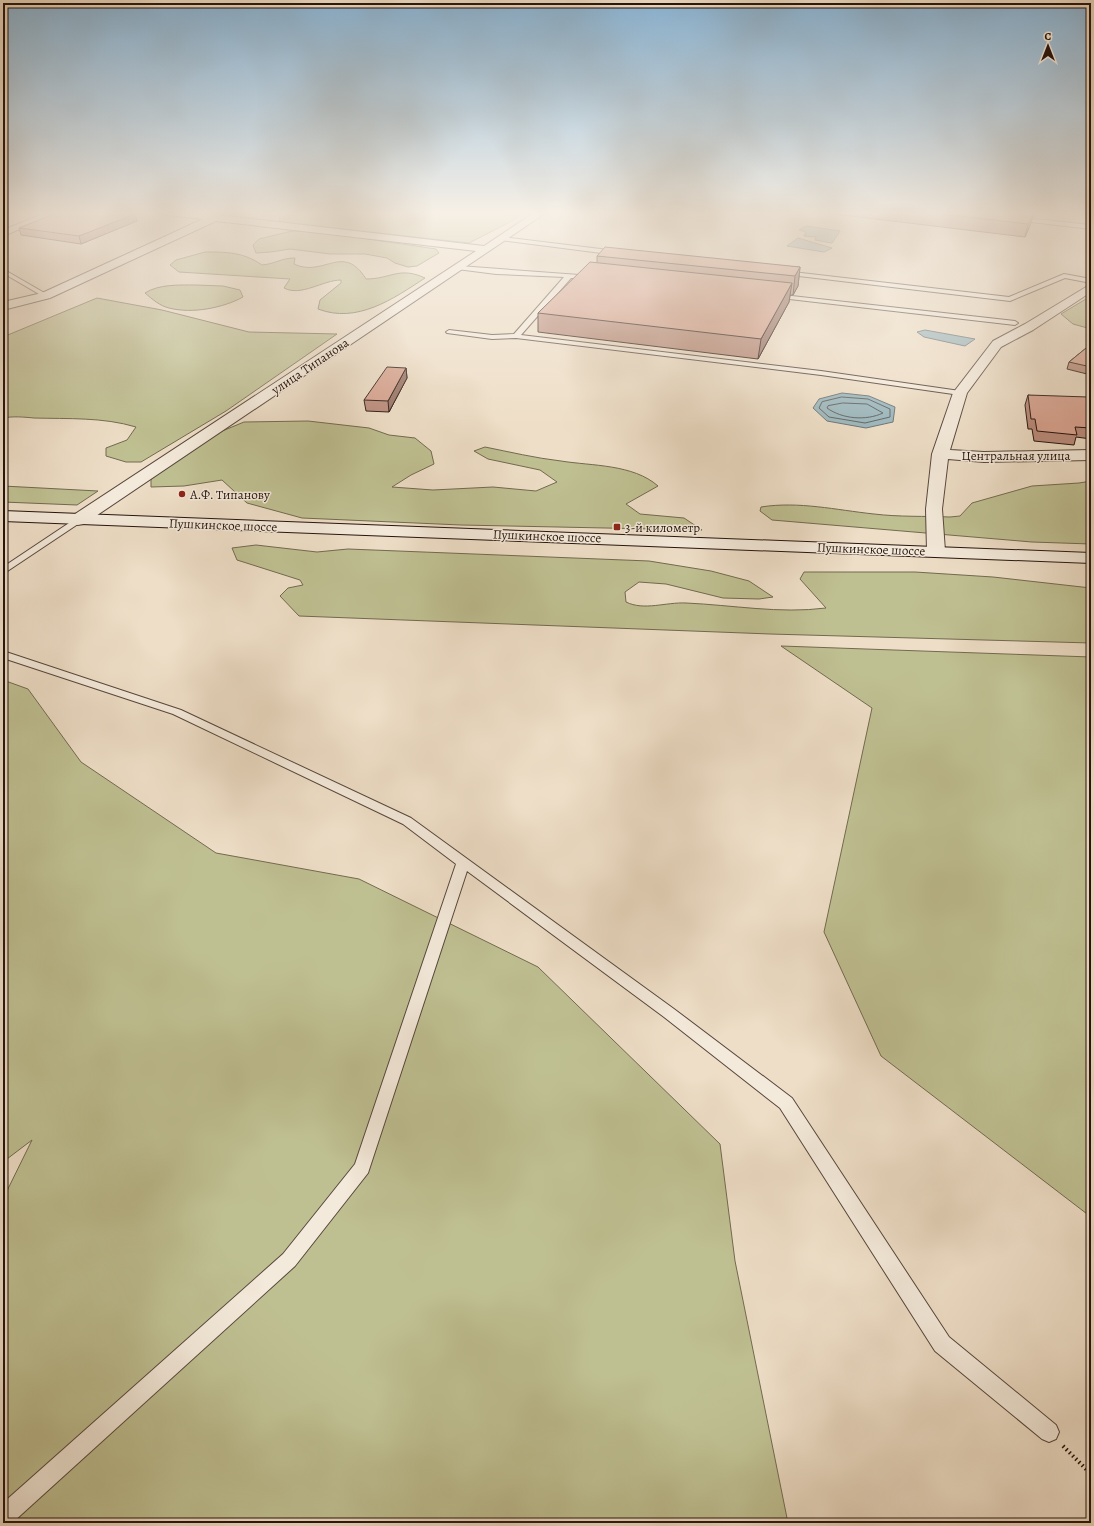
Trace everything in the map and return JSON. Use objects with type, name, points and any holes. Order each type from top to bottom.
[{"type":"street","points":[[3,306],[46,296],[73,283]]},
{"type":"street","name":"улица Типанова","points":[[78,520],[436,283]]},
{"type":"street","points":[[936,551],[935,490],[940,454],[960,393],[997,344],[1029,327],[1091,287]]},
{"type":"street","name":"Центральная улица","points":[[940,454],[984,457],[1091,456]]},
{"type":"street","name":"Пушкинское шоссе","points":[[3,516],[1091,558]]},
{"type":"lane","points":[[24,283],[46,296]]},
{"type":"lane","points":[[516,336],[563,283]]},
{"type":"lane","points":[[873,283],[1010,299],[1047,283]]},
{"type":"lane","points":[[765,295],[1015,323]]},
{"type":"lane","points":[[449,332],[492,337],[516,336],[813,372],[960,393]]},
{"type":"lane","points":[[3,571],[78,520]]},
{"type":"lane","points":[[3,654],[177,712],[407,821],[669,1013],[786,1103],[942,1344],[1049,1432]]},
{"type":"lane","points":[[3,1517],[289,1260],[362,1168],[463,862]]},
{"type":"path","points":[[1049,1432],[1091,1474]]},
{"type":"green space","points":[[287,283],[326,283],[298,291],[284,288]]},
{"type":"green space","points":[[341,283],[417,283],[387,301],[361,311],[332,313],[318,309],[320,300]]},
{"type":"green space","points":[[176,285],[223,286],[240,290],[243,297],[217,307],[207,309],[178,310],[162,306],[145,293],[156,288]]},
{"type":"green space","points":[[1091,296],[1091,329],[1073,324],[1061,314]]},
{"type":"green space","points":[[97,298],[162,310],[249,332],[337,334],[226,411],[141,462],[126,462],[106,456],[106,448],[127,440],[136,427],[85,419],[3,418],[3,337]]},
{"type":"green space","points":[[308,421],[369,428],[389,435],[415,438],[431,451],[434,464],[411,475],[392,487],[433,490],[493,487],[536,491],[557,482],[540,470],[488,459],[474,451],[485,447],[573,463],[612,467],[637,474],[658,486],[626,504],[640,514],[684,518],[702,530],[461,525],[302,518],[247,503],[222,480],[184,486],[151,487],[151,472],[215,434],[244,422]]},
{"type":"green space","points":[[1091,481],[1091,544],[1032,542],[772,520],[760,511],[761,507],[789,505],[883,515],[950,517],[960,516],[972,503],[1032,486]]},
{"type":"green space","points":[[3,486],[98,491],[77,505],[3,502]]},
{"type":"green space","points":[[256,545],[317,552],[348,549],[649,561],[711,571],[749,581],[773,597],[759,599],[723,598],[666,584],[639,582],[625,592],[626,602],[640,606],[686,603],[774,610],[809,610],[826,608],[800,579],[804,572],[915,572],[993,577],[1091,588],[1091,643],[770,634],[299,616],[280,596],[288,588],[303,585],[300,580],[237,560],[232,548]]},
{"type":"green space","points":[[781,646],[1091,657],[1091,1217],[881,1056],[824,932],[872,708]]},
{"type":"green space","points":[[3,680],[28,689],[81,762],[216,853],[359,879],[538,967],[720,1144],[735,1261],[788,1523],[3,1523],[3,1199],[32,1140],[3,1162]]},
{"type":"water","points":[[925,330],[975,339],[965,346],[924,337],[917,332]]},
{"type":"water","points":[[842,393],[869,396],[895,407],[893,422],[866,428],[827,421],[813,408],[819,399]]},
{"type":"building","points":[[568,283],[792,283],[761,339],[538,313]]},
{"type":"building","points":[[1091,344],[1091,367],[1069,362]]},
{"type":"building","points":[[387,367],[406,368],[388,401],[364,400]]},
{"type":"building","points":[[1028,395],[1088,397],[1091,407],[1091,428],[1075,427],[1077,435],[1037,431],[1035,419],[1031,419]]},
{"type":"place","name":"А.Ф. Типанову","points":[[182,494]]},
{"type":"place","name":"3-й километр","points":[[617,527]]}]
